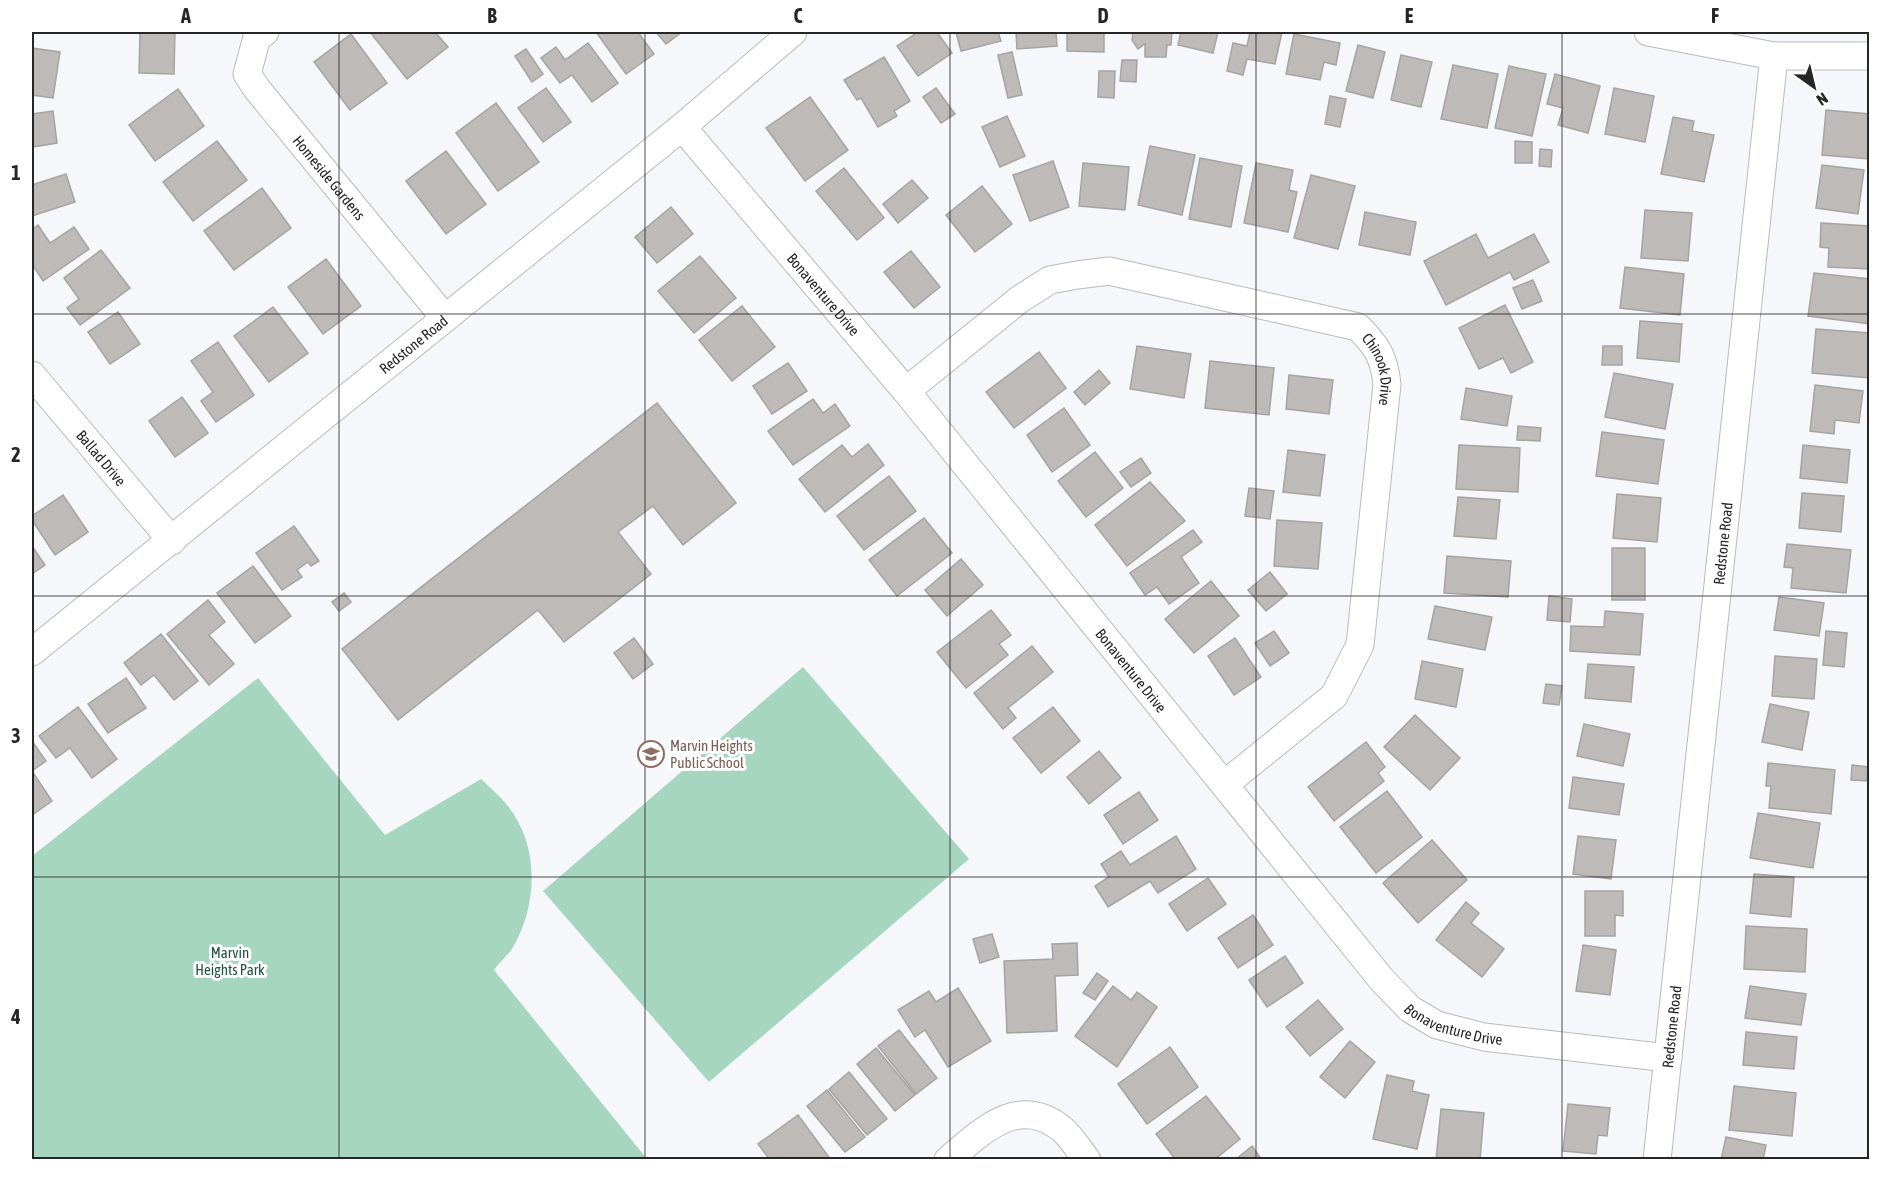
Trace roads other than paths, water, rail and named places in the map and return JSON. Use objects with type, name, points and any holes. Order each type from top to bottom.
[{"type":"street","name":"Homeside Gardens","points":[[265,32],[258,38],[247,74],[444,317]]},
{"type":"street","name":"Redstone Road","points":[[32,652],[682,127],[793,32]]},
{"type":"street","points":[[1648,32],[1774,56],[1869,56]]},
{"type":"street","name":"Redstone Road","points":[[1657,1160],[1774,56]]},
{"type":"street","name":"Bonaventure Drive","points":[[682,127],[906,391],[1382,980],[1410,1009],[1437,1025],[1484,1037],[1668,1058]]},
{"type":"street","name":"Chinook Drive","points":[[906,391],[1020,299],[1050,280],[1109,271],[1358,327],[1371,340],[1384,361],[1387,384],[1360,645],[1334,696],[1225,784]]},
{"type":"street","name":"Ballad Drive","points":[[32,375],[172,541]]},
{"type":"street","points":[[948,1160],[991,1124],[1016,1115],[1041,1117],[1063,1130],[1087,1160]]},
{"type":"place","name":"Marvin Heights Public School","points":[[651,754]]},
{"type":"park label","name":"Marvin Heights Park","points":[[230,960]]}]
